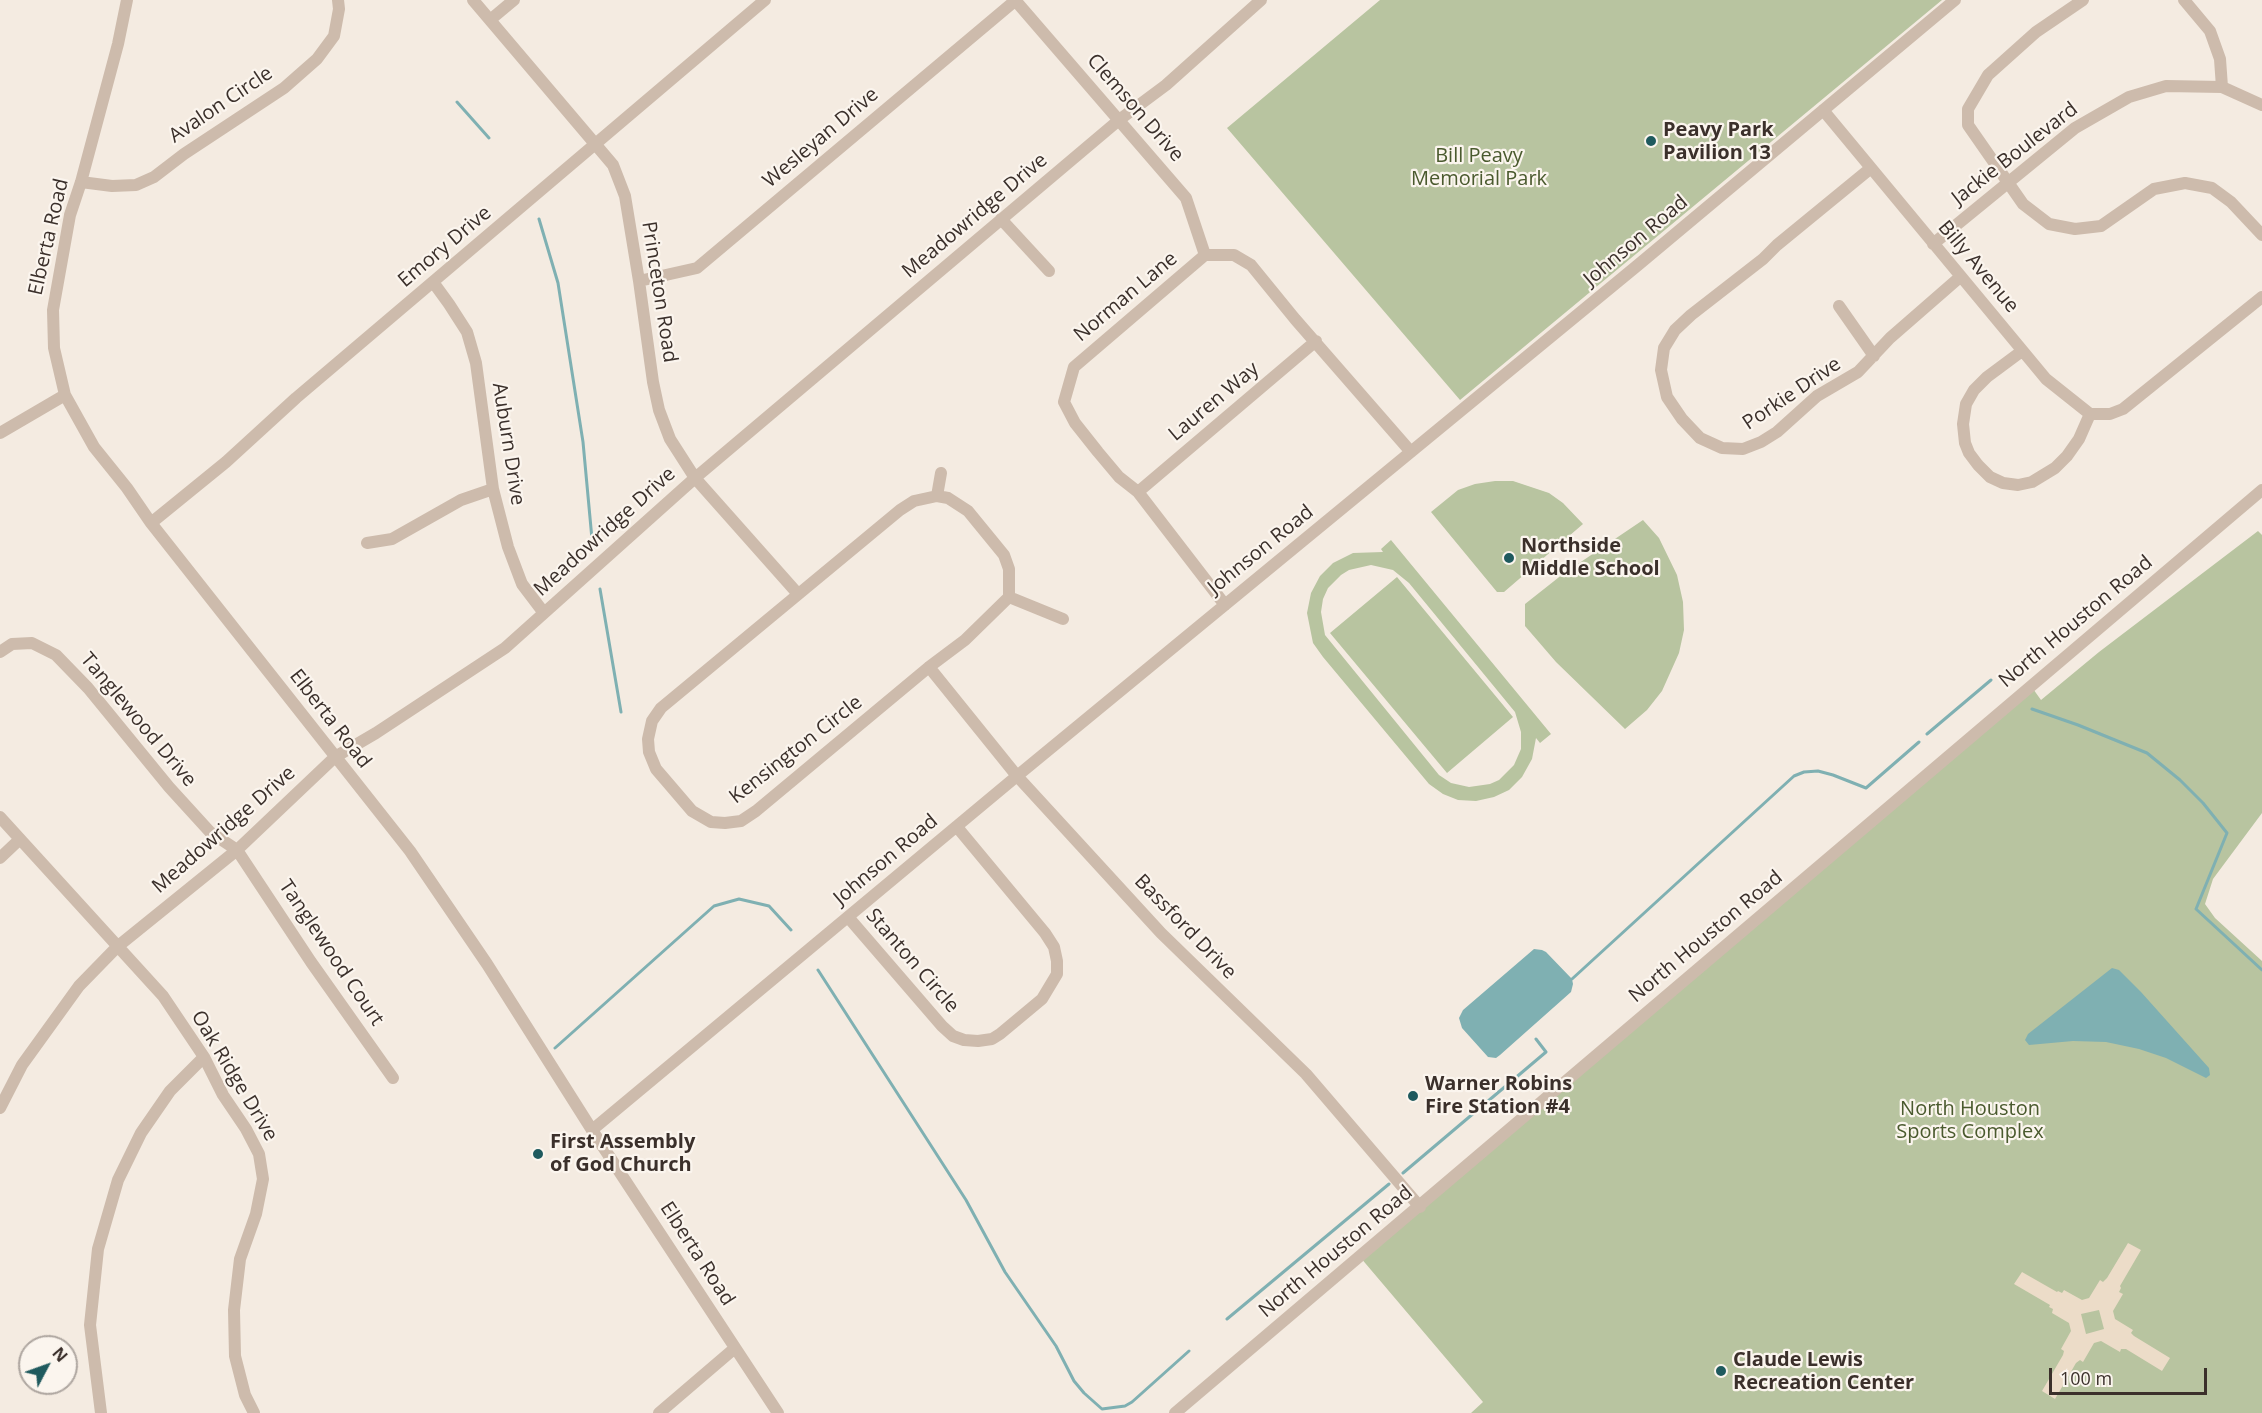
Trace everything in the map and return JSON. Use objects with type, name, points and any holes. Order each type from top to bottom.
[{"type":"street","name":"Elberta Road","points":[[127,0],[118,44],[70,215],[53,310],[54,348],[65,395],[94,447],[127,488],[151,523],[410,851],[487,964],[592,1130],[778,1413]]},
{"type":"street","name":"Avalon Circle","points":[[81,182],[112,186],[136,185],[154,177],[184,154],[284,88],[317,59],[334,36],[339,9],[338,0]]},
{"type":"street","name":"Princeton Road","points":[[473,0],[613,165],[625,196],[653,382],[659,410],[670,439],[695,478],[798,594]]},
{"type":"street","points":[[490,20],[514,0]]},
{"type":"street","name":"Emory Drive","points":[[151,523],[226,462],[433,282],[765,0]]},
{"type":"street","name":"Clemson Drive","points":[[1016,0],[1186,198],[1205,255]]},
{"type":"street","name":"Wesleyan Drive","points":[[639,281],[697,268],[1016,0]]},
{"type":"street","name":"Meadowridge Drive","points":[[0,1108],[22,1065],[79,986],[117,947],[237,850],[335,757],[376,733],[505,648],[695,478],[1119,120],[1166,85],[1261,0]]},
{"type":"street","name":"Johnson Road","points":[[592,1130],[1954,0]]},
{"type":"street","points":[[2083,0],[2036,32],[1989,75],[1968,109],[1968,125],[2023,204],[2049,224],[2075,229],[2101,226],[2154,189],[2185,183],[2212,188],[2231,202],[2262,235]]},
{"type":"street","points":[[2184,0],[2210,31],[2220,59],[2222,87]]},
{"type":"street","name":"Jackie Boulevard","points":[[1933,244],[2075,128],[2129,97],[2166,86],[2222,87],[2262,105]]},
{"type":"street","name":"Billy Avenue","points":[[1823,110],[2046,379],[2090,414]]},
{"type":"street","name":"Porkie Drive","points":[[1871,168],[1675,330],[1664,348],[1661,370],[1667,397],[1682,419],[1700,438],[1722,448],[1743,448],[1761,442],[1777,432],[1805,404],[1858,372],[1915,315],[1960,277]]},
{"type":"street","points":[[1001,219],[1049,271]]},
{"type":"street","name":"Norman Lane","points":[[1225,605],[1138,492],[1119,477],[1075,423],[1064,402],[1074,367],[1205,255],[1234,255],[1251,265],[1411,452]]},
{"type":"street","name":"Auburn Drive","points":[[433,282],[467,332],[473,352],[484,415],[493,489],[508,547],[522,584],[544,613]]},
{"type":"street","points":[[2022,351],[1987,377],[1974,390],[1966,404],[1965,443],[1969,453],[1990,477],[2003,483],[2032,482],[2055,468],[2079,439],[2090,414],[2110,414],[2123,409],[2262,297]]},
{"type":"street","points":[[1839,306],[1874,356]]},
{"type":"street","name":"Lauren Way","points":[[1138,492],[1316,342]]},
{"type":"street","points":[[0,433],[65,395]]},
{"type":"street","points":[[941,473],[938,496],[948,498],[968,511],[1004,555],[1010,569],[1009,597],[1063,620]]},
{"type":"street","points":[[367,543],[392,539],[461,500],[493,489]]},
{"type":"street","name":"North Houston Road","points":[[1175,1413],[2262,490]]},
{"type":"street","name":"Kensington Circle","points":[[938,496],[914,501],[900,510],[661,708],[652,721],[648,745],[656,769],[692,811],[711,822],[741,821],[965,640],[1009,597]]},
{"type":"street","name":"Tanglewood Drive","points":[[0,652],[12,644],[32,643],[56,655],[88,687],[169,787],[210,832],[237,850]]},
{"type":"street","name":"Bassford Drive","points":[[929,667],[1017,776],[1161,933],[1306,1074],[1420,1206]]},
{"type":"street","name":"Oak Ridge Drive","points":[[0,817],[163,996],[204,1057],[259,1154],[263,1179],[256,1214],[240,1259],[234,1310],[235,1356],[245,1395],[254,1413]]},
{"type":"street","name":"Stanton Circle","points":[[848,917],[953,1036],[964,1040],[992,1039],[1042,999],[1057,974],[1054,946],[957,826]]},
{"type":"street","points":[[0,858],[19,840]]},
{"type":"street","name":"Tanglewood Court","points":[[237,850],[311,962],[393,1078]]},
{"type":"street","points":[[101,1413],[90,1325],[98,1249],[118,1180],[141,1134],[170,1091],[204,1057]]},
{"type":"street","points":[[658,1413],[735,1348]]},
{"type":"green space","name":"Bill Peavy Memorial Park","points":[[1380,0],[1942,0],[1460,400],[1227,128]]},
{"type":"green space","points":[[1513,481],[1549,493],[1563,503],[1583,524],[1504,592],[1497,592],[1431,512],[1458,490],[1475,484]]},
{"type":"green space","points":[[1643,520],[1659,538],[1677,575],[1683,602],[1684,630],[1679,653],[1662,691],[1647,710],[1625,729],[1556,662],[1525,626],[1525,604],[1563,574]]},
{"type":"green space","name":"North Houston Sports Complex","points":[[2258,531],[2262,535],[2262,813],[2213,879],[2205,904],[2215,918],[2262,961],[2262,1413],[1471,1413],[1483,1402],[1360,1257],[2031,686],[2041,700],[2099,652]]},
{"type":"green space","points":[[1391,540],[1551,734],[1540,743],[1536,738],[1532,759],[1522,777],[1509,790],[1494,797],[1476,801],[1458,800],[1443,794],[1429,784],[1313,643],[1307,613],[1311,593],[1320,576],[1333,563],[1353,553],[1383,552],[1381,549]],"holes":[[[1371,565],[1393,570],[1409,583],[1515,712],[1521,732],[1521,749],[1514,765],[1499,780],[1490,784],[1469,787],[1451,783],[1439,775],[1325,635],[1321,612],[1323,599],[1328,588],[1341,575],[1349,570]]]},
{"type":"green space","points":[[1397,577],[1513,717],[1447,773],[1330,633]]},
{"type":"shaded area","points":[[2128,1243],[2141,1250],[2120,1286],[2119,1292],[2123,1294],[2113,1311],[2115,1319],[2133,1330],[2131,1333],[2134,1336],[2170,1358],[2162,1371],[2126,1349],[2121,1349],[2120,1352],[2101,1341],[2094,1343],[2083,1362],[2080,1360],[2076,1363],[2055,1399],[2042,1391],[2063,1355],[2064,1351],[2061,1349],[2071,1331],[2069,1323],[2052,1313],[2053,1309],[2049,1307],[2050,1305],[2014,1284],[2022,1272],[2057,1292],[2062,1293],[2064,1290],[2082,1300],[2089,1298],[2100,1280],[2103,1282]],"holes":[[[2099,1310],[2104,1329],[2086,1334],[2081,1314]]]},
{"type":"water","points":[[1534,949],[1546,952],[1572,979],[1571,992],[1500,1055],[1496,1058],[1488,1057],[1462,1028],[1459,1018],[1463,1010]]},
{"type":"water","points":[[2112,968],[2119,970],[2141,992],[2209,1068],[2210,1075],[2206,1078],[2166,1058],[2106,1042],[2073,1041],[2029,1045],[2025,1040],[2028,1034]]},
{"type":"waterway","points":[[457,102],[489,138]]},
{"type":"waterway","points":[[539,219],[558,283],[583,442],[593,550]]},
{"type":"waterway","points":[[600,589],[621,712]]},
{"type":"waterway","points":[[1927,734],[1991,680]]},
{"type":"waterway","points":[[2032,709],[2147,753],[2180,780],[2203,803],[2227,833],[2196,909],[2262,970]]},
{"type":"waterway","points":[[1572,979],[1794,776],[1804,772],[1818,771],[1866,788],[1919,742]]},
{"type":"waterway","points":[[555,1048],[714,906],[739,899],[769,906],[791,930]]},
{"type":"waterway","points":[[818,970],[966,1200],[1005,1272],[1056,1346],[1074,1381],[1084,1393],[1102,1409],[1125,1406],[1189,1351]]},
{"type":"waterway","points":[[1403,1173],[1546,1052],[1536,1039]]},
{"type":"waterway","points":[[1227,1319],[1389,1184]]},
{"type":"place","name":"Peavy Park Pavilion 13","points":[[1651,141]]},
{"type":"place","name":"Northside Middle School","points":[[1509,558]]},
{"type":"place","name":"Warner Robins Fire Station #4","points":[[1413,1096]]},
{"type":"place","name":"First Assembly of God Church","points":[[538,1154]]},
{"type":"place","name":"Claude Lewis Recreation Center","points":[[1721,1371]]}]
